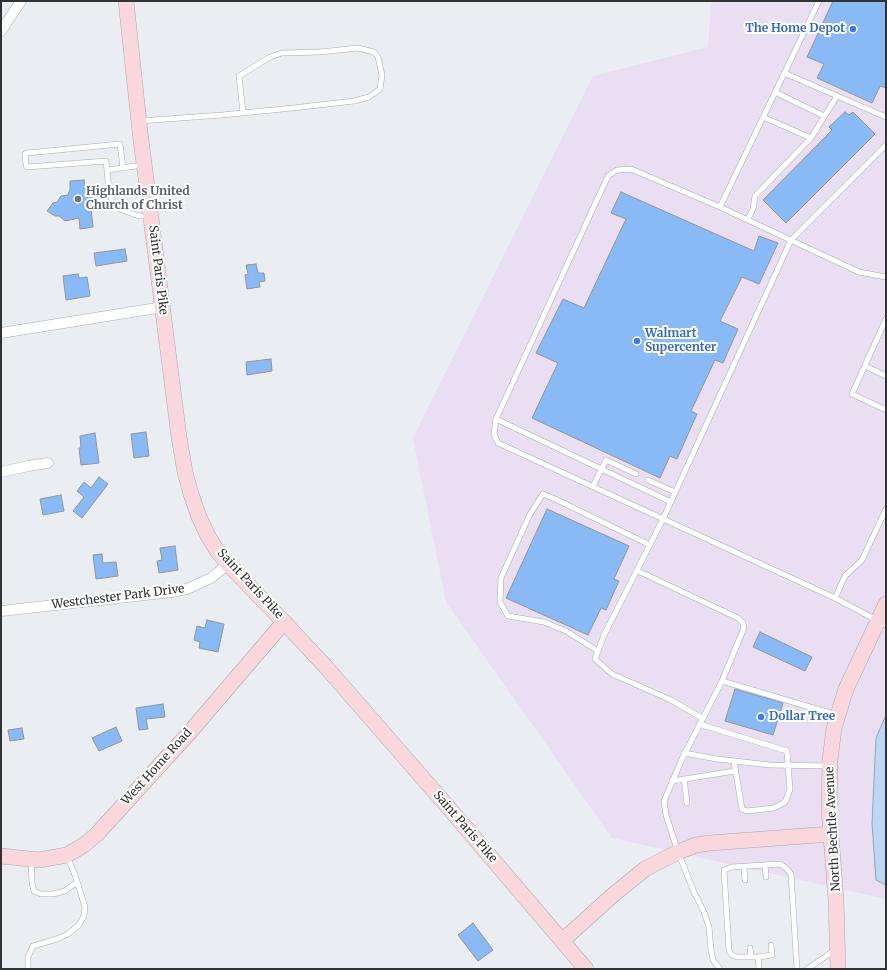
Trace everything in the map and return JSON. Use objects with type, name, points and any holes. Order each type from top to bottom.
[{"type":"street","points":[[1,31],[21,1]]},
{"type":"street","name":"Saint Paris Pike","points":[[126,1],[144,165],[185,472],[199,517],[208,536],[228,564],[284,622],[448,807],[586,969]]},
{"type":"street","points":[[1,333],[163,307]]},
{"type":"street","points":[[1,472],[48,463]]},
{"type":"street","name":"Westchester Park Drive","points":[[1,611],[172,592],[187,589],[211,578],[228,564]]},
{"type":"street","name":"North Bechtle Avenue","points":[[838,969],[836,900],[829,810],[829,766],[834,728],[846,689],[882,623],[886,604]]},
{"type":"street","name":"West Home Road","points":[[1,856],[39,860],[67,855],[84,845],[97,834],[190,732],[284,622]]},
{"type":"street","points":[[562,940],[612,895],[645,870],[678,852],[696,845],[710,843],[831,834]]},
{"type":"lane","points":[[720,207],[819,1]]},
{"type":"lane","points":[[139,122],[243,113],[354,101],[369,97],[380,89],[382,75],[378,57],[374,52],[358,48],[320,52],[282,53],[270,57],[238,76],[243,113]]},
{"type":"lane","points":[[784,74],[886,117]]},
{"type":"lane","points":[[775,92],[824,116]]},
{"type":"lane","points":[[748,219],[753,209],[754,196],[811,138],[837,96]]},
{"type":"lane","points":[[763,116],[811,138]]},
{"type":"lane","points":[[123,168],[120,144],[25,154],[26,165],[30,167],[106,161],[109,192],[114,204],[120,209],[133,214],[140,216],[151,216]]},
{"type":"lane","points":[[702,718],[671,700],[612,674],[595,659],[604,635],[638,571],[671,502],[791,240],[886,145]]},
{"type":"lane","points":[[106,170],[144,165]]},
{"type":"lane","points":[[882,623],[835,598],[498,442],[494,434],[496,419],[608,176],[617,170],[632,169],[748,219],[859,272],[886,277]]},
{"type":"lane","points":[[886,320],[852,394],[886,410]]},
{"type":"lane","points":[[864,366],[886,376]]},
{"type":"lane","points":[[496,419],[671,502]]},
{"type":"lane","points":[[593,486],[606,460],[636,474]]},
{"type":"lane","points":[[648,480],[675,492]]},
{"type":"lane","points":[[598,651],[566,631],[544,622],[508,616],[500,602],[501,578],[530,514],[542,494],[650,545]]},
{"type":"lane","points":[[835,598],[845,576],[862,560],[886,509]]},
{"type":"lane","points":[[638,571],[738,618],[743,623],[744,628],[722,681],[684,753],[664,801],[666,815],[678,852],[709,927],[710,950],[713,960],[720,969]]},
{"type":"lane","points":[[722,681],[838,715]]},
{"type":"lane","points":[[699,724],[787,752],[790,790],[785,802],[774,808],[747,811],[742,809],[734,761]]},
{"type":"lane","points":[[684,753],[734,761],[829,766]]},
{"type":"lane","points":[[672,781],[735,771]]},
{"type":"lane","points":[[684,779],[687,803]]},
{"type":"lane","points":[[28,969],[28,957],[33,946],[68,934],[79,924],[84,916],[85,907],[67,855]]},
{"type":"lane","points":[[31,859],[32,883],[34,891],[41,894],[53,894],[66,891],[77,882]]},
{"type":"lane","points":[[771,945],[772,955],[758,957],[737,958],[729,951],[724,870],[732,867],[780,864],[786,868],[790,874],[797,969]]},
{"type":"lane","points":[[765,865],[766,877]]},
{"type":"lane","points":[[744,866],[745,880]]},
{"type":"lane","points":[[750,948],[751,957]]},
{"type":"lane","points":[[802,969],[807,969],[838,948]]},
{"type":"lane","points":[[758,957],[759,969]]},
{"type":"shaded area","points":[[711,1],[886,1],[886,899],[612,838],[446,602],[413,438],[593,76],[708,47]]},
{"type":"water","points":[[886,715],[886,885],[876,880],[872,823],[876,738]]},
{"type":"building","name":"The Home Depot","points":[[833,1],[886,1],[886,88],[880,86],[872,103],[817,78],[824,64],[807,57]]},
{"type":"building","points":[[845,112],[849,115],[853,112],[875,134],[786,223],[763,200],[832,130],[829,127]]},
{"type":"building","name":"Highlands United Church of Christ","points":[[84,180],[85,188],[94,187],[98,208],[91,209],[93,227],[80,229],[79,218],[65,221],[59,216],[55,216],[47,211],[61,196],[68,195],[70,181]]},
{"type":"building","name":"Walmart Supercenter","points":[[621,192],[754,251],[759,236],[778,243],[759,284],[742,277],[720,321],[738,329],[723,363],[715,360],[691,411],[697,414],[677,459],[670,456],[660,478],[532,418],[558,363],[536,353],[563,299],[584,308],[626,219],[611,213]]},
{"type":"building","points":[[125,249],[127,261],[96,266],[94,253]]},
{"type":"building","points":[[256,264],[258,273],[264,273],[265,281],[259,282],[260,287],[247,289],[245,275],[248,274],[246,265]]},
{"type":"building","points":[[78,274],[79,278],[87,277],[90,296],[66,300],[63,276]]},
{"type":"building","points":[[271,359],[272,371],[247,375],[246,362]]},
{"type":"building","points":[[146,432],[149,456],[134,458],[131,434]]},
{"type":"building","points":[[95,433],[99,463],[81,465],[79,448],[81,448],[80,436]]},
{"type":"building","points":[[99,477],[108,484],[82,518],[73,511],[84,497],[77,491],[84,482],[91,488]]},
{"type":"building","points":[[61,495],[64,511],[43,515],[40,499]]},
{"type":"building","points":[[547,509],[629,546],[614,579],[619,581],[606,610],[601,608],[588,635],[506,598]]},
{"type":"building","points":[[175,546],[178,570],[159,573],[157,561],[162,560],[160,548]]},
{"type":"building","points":[[102,554],[103,563],[116,562],[118,576],[96,579],[93,555]]},
{"type":"building","points":[[207,620],[224,624],[218,652],[199,648],[200,642],[194,640],[197,626],[205,628]]},
{"type":"building","points":[[760,632],[812,657],[805,671],[753,647]]},
{"type":"building","points":[[735,689],[783,703],[773,735],[725,721]]},
{"type":"building","points":[[163,704],[165,717],[146,719],[148,729],[139,730],[136,708]]},
{"type":"building","points":[[116,727],[122,741],[99,751],[92,738]]},
{"type":"building","points":[[22,728],[24,739],[10,741],[8,730]]},
{"type":"building","points":[[473,923],[493,950],[478,961],[458,935]]},
{"type":"place","name":"The Home Depot","points":[[853,29]]},
{"type":"place","name":"Highlands United Church of Christ","points":[[78,199]]},
{"type":"place","name":"Walmart Supercenter","points":[[637,341]]},
{"type":"place","name":"Dollar Tree","points":[[761,717]]}]
